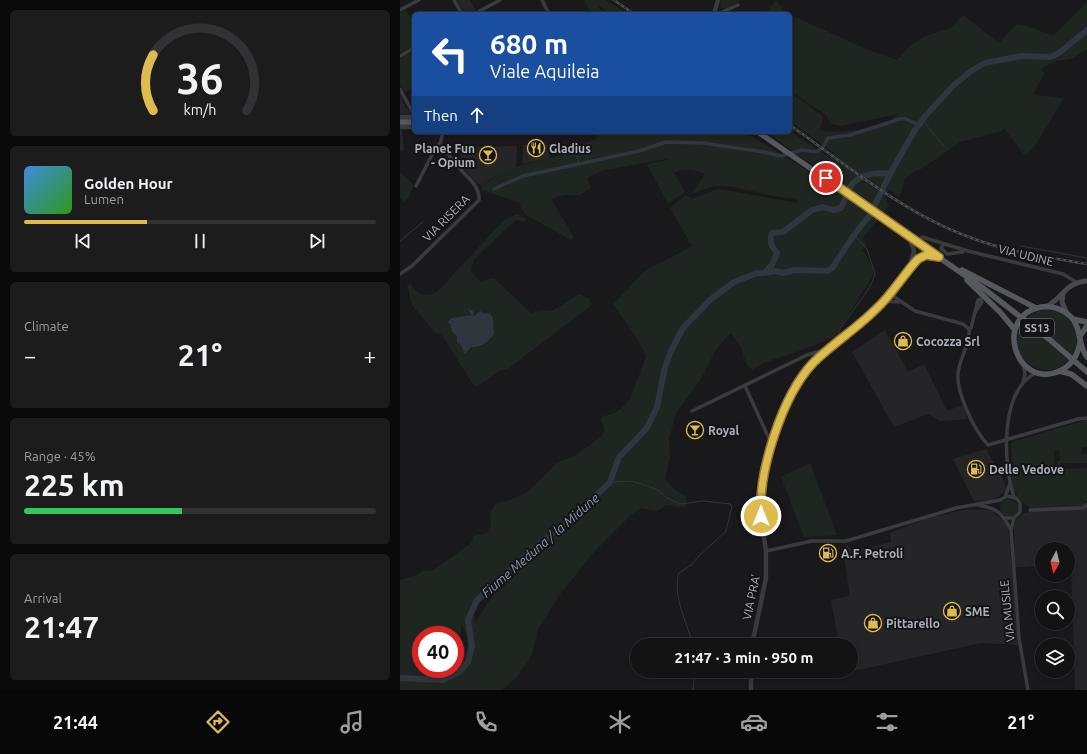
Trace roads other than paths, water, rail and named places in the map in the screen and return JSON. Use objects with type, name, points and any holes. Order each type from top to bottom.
[{"type":"main road","points":[[400,122],[412,119]]},
{"type":"main road","name":"SS13","points":[[761,134],[983,288],[1049,339],[1087,372]]},
{"type":"main road","points":[[939,257],[1036,308]]},
{"type":"main road","points":[[939,257],[982,293],[1015,330]]},
{"type":"main road","points":[[1046,307],[1053,303],[1076,282],[1087,281]]},
{"type":"main road","points":[[1063,293],[1062,302],[1067,314]]},
{"type":"main road","points":[[1087,326],[1080,339],[1078,353],[1072,362],[1059,371],[1051,373],[1038,372],[1023,364],[1014,348],[1015,330],[1023,317],[1036,308],[1057,308],[1067,314],[1078,327],[1080,339],[1087,357]]},
{"type":"main road","points":[[1072,319],[1087,322]]},
{"type":"main road","points":[[1059,371],[1072,374],[1087,386]]},
{"type":"street","points":[[409,0],[412,4]]},
{"type":"street","points":[[400,10],[419,0]]},
{"type":"street","points":[[454,0],[461,12]]},
{"type":"street","points":[[478,12],[500,0]]},
{"type":"street","points":[[542,0],[548,12]]},
{"type":"street","points":[[714,12],[718,0]]},
{"type":"street","points":[[722,12],[738,5]]},
{"type":"street","points":[[400,56],[412,49]]},
{"type":"street","points":[[400,89],[412,111]]},
{"type":"street","points":[[400,117],[412,119]]},
{"type":"street","points":[[400,127],[412,127]]},
{"type":"street","points":[[416,186],[436,147],[440,144],[443,134]]},
{"type":"street","name":"VIA RISERA","points":[[400,274],[417,261],[479,200],[479,193],[476,187],[440,144]]},
{"type":"street","name":"VIA PRA'","points":[[908,269],[914,251],[909,237]]},
{"type":"street","name":"VIA UDINE","points":[[922,237],[979,254],[1063,274],[1076,282]]},
{"type":"street","name":"VIA UDINE","points":[[944,244],[941,248],[950,254],[963,252],[979,254]]},
{"type":"street","name":"VIA PRA'","points":[[754,638],[765,593],[767,566],[760,504],[763,481],[772,445],[781,418],[793,391],[812,365],[827,349],[862,323],[884,301],[908,269],[921,257],[929,255],[939,257]]},
{"type":"street","points":[[1068,278],[1069,287]]},
{"type":"street","points":[[890,294],[903,304]]},
{"type":"street","points":[[884,301],[894,301],[923,314],[963,324],[969,329]]},
{"type":"street","points":[[976,311],[971,328],[969,329],[969,335],[958,374],[960,390],[973,420],[986,444],[990,446],[1078,419],[1087,418]]},
{"type":"street","points":[[692,411],[807,355],[827,349]]},
{"type":"street","points":[[1022,386],[1025,374],[1023,364]]},
{"type":"street","points":[[1011,530],[1014,518],[1019,513],[1021,508],[1020,502],[1014,497],[1010,483],[1007,440],[1010,410],[1022,386],[1030,376],[1038,372]]},
{"type":"street","points":[[745,386],[772,445]]},
{"type":"street","points":[[1005,497],[1010,483]]},
{"type":"street","points":[[766,550],[812,541],[846,541],[956,508],[1000,500],[1005,497],[1014,497]]},
{"type":"street","points":[[998,510],[1000,500]]},
{"type":"street","points":[[976,504],[998,510],[1005,518],[1011,530]]},
{"type":"street","points":[[1030,510],[1083,508],[1087,505]]},
{"type":"street","points":[[1005,518],[1014,518]]},
{"type":"street","name":"VIA MUSILE","points":[[1011,530],[1020,638],[1028,690]]},
{"type":"street","points":[[750,678],[751,690]]},
{"type":"waterway","name":"Fiume Meduna / la Midune","points":[[764,273],[775,271],[783,273],[795,270],[827,271],[832,268],[854,235],[870,215],[890,174],[915,130],[926,115],[954,85],[971,71],[985,63],[1021,56],[1050,57],[1059,53],[1087,30]]},
{"type":"waterway","points":[[494,189],[523,176],[639,151],[666,142],[703,143],[781,156],[802,150],[817,152],[823,147],[828,138],[850,135],[900,119],[906,119],[919,125]]},
{"type":"waterway","points":[[922,120],[944,146]]},
{"type":"waterway","points":[[576,150],[579,165]]},
{"type":"waterway","name":"Fiume Meduna / la Midune","points":[[400,678],[443,680],[459,672],[468,662],[472,646],[468,620],[477,600],[533,549],[579,513],[610,482],[619,457],[647,428],[657,407],[665,367],[671,351],[683,328],[710,300],[734,282],[757,273],[764,273],[772,265],[777,253],[771,244],[772,233],[783,232],[812,210],[823,207],[833,210],[841,208],[847,192],[853,183],[858,179],[879,173],[890,174]]},
{"type":"waterway","points":[[400,241],[423,222]]},
{"type":"waterway","points":[[832,340],[839,334],[839,331],[869,288],[875,274],[867,249],[854,235]]},
{"type":"waterway","points":[[1021,246],[1087,258]]},
{"type":"waterway","points":[[610,482],[632,481],[658,490],[667,498],[680,504],[703,501],[730,504],[732,506],[726,531],[691,565],[679,573],[677,591],[691,638]]},
{"type":"waterway","points":[[693,690],[694,678]]},
{"type":"railway","points":[[614,0],[631,12]]},
{"type":"railway","points":[[792,126],[876,187],[899,202],[945,227],[998,247],[1027,254],[1087,264]]},
{"type":"place","name":"Gladius","points":[[536,148]]},
{"type":"place","name":"Planet Fun - Opium","points":[[488,155]]},
{"type":"place","name":"Cocozza Srl","points":[[903,341]]},
{"type":"place","name":"Royal","points":[[695,430]]},
{"type":"place","name":"Delle Vedove","points":[[976,469]]},
{"type":"place","name":"A.F. Petroli","points":[[828,553]]},
{"type":"place","name":"SME","points":[[952,611]]},
{"type":"place","name":"Pittarello","points":[[873,623]]}]
